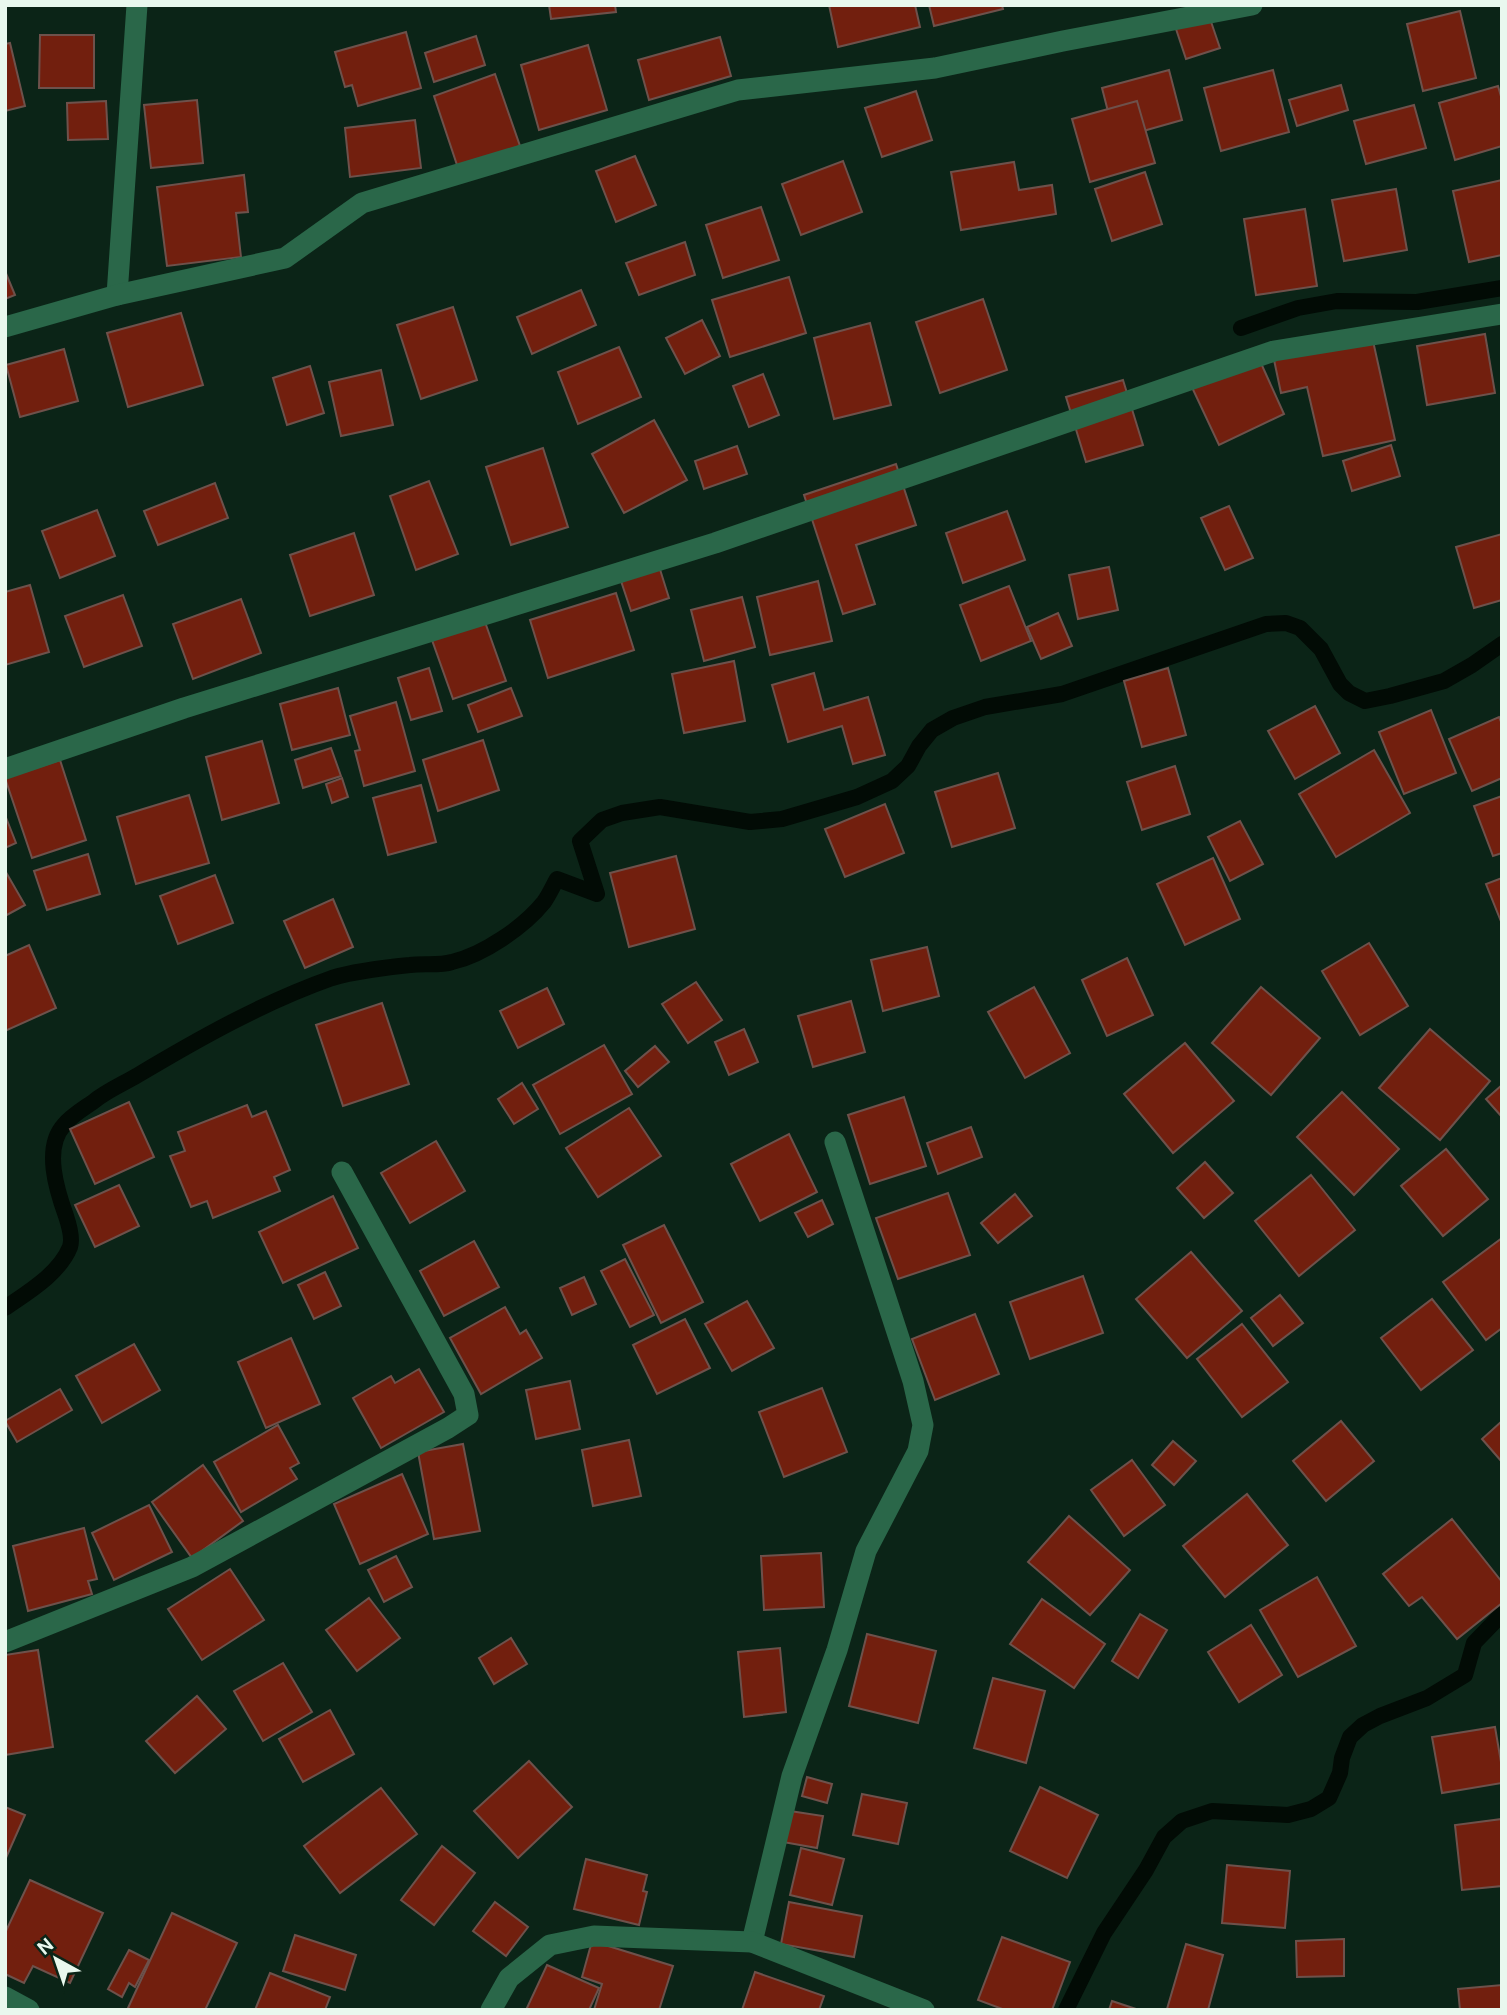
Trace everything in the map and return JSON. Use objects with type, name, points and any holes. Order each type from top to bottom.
[{"type":"street","points":[[117,296],[137,5]]},
{"type":"street","points":[[5,327],[117,296],[285,258],[362,203],[738,90],[935,68],[1252,5]]},
{"type":"street","points":[[5,769],[184,708],[715,543],[1274,351],[1502,314]]},
{"type":"street","points":[[752,1942],[792,1776],[836,1650],[866,1551],[918,1451],[923,1424],[913,1381],[835,1142]]},
{"type":"street","points":[[5,1642],[192,1567],[468,1415],[464,1394],[342,1172]]},
{"type":"street","points":[[491,2010],[509,1978],[550,1945],[594,1936],[752,1942],[924,2010]]},
{"type":"street","points":[[5,1997],[29,2010]]},
{"type":"building","points":[[549,5],[615,5],[616,12],[551,19]]},
{"type":"building","points":[[829,5],[915,5],[920,27],[838,47]]},
{"type":"building","points":[[929,5],[1002,5],[1003,9],[934,26]]},
{"type":"building","points":[[1206,7],[1220,48],[1186,59],[1172,17]]},
{"type":"building","points":[[1460,11],[1476,78],[1423,91],[1407,24]]},
{"type":"building","points":[[406,32],[421,88],[358,106],[352,85],[345,87],[335,52]]},
{"type":"building","points":[[40,35],[94,35],[94,88],[39,88]]},
{"type":"building","points":[[476,36],[485,65],[434,82],[425,53]]},
{"type":"building","points":[[720,37],[731,76],[649,100],[638,60]]},
{"type":"building","points":[[10,43],[25,106],[5,111],[5,44]]},
{"type":"building","points":[[588,45],[607,110],[539,130],[521,65]]},
{"type":"building","points":[[1169,70],[1182,120],[1115,139],[1102,88]]},
{"type":"building","points":[[1273,70],[1289,132],[1221,151],[1204,88]]},
{"type":"building","points":[[495,74],[520,146],[458,168],[434,96]]},
{"type":"building","points":[[1341,85],[1348,110],[1297,126],[1289,100]]},
{"type":"building","points":[[1498,86],[1502,100],[1502,146],[1455,160],[1439,103]]},
{"type":"building","points":[[916,91],[932,140],[882,157],[865,108]]},
{"type":"building","points":[[197,100],[203,163],[151,168],[144,105]]},
{"type":"building","points":[[106,101],[108,139],[68,140],[67,103]]},
{"type":"building","points":[[1137,101],[1155,163],[1090,182],[1072,119]]},
{"type":"building","points":[[1414,105],[1426,148],[1366,164],[1354,121]]},
{"type":"building","points":[[415,120],[421,168],[350,177],[345,128]]},
{"type":"building","points":[[635,156],[656,205],[616,222],[596,171]]},
{"type":"building","points":[[843,161],[862,212],[801,235],[782,184]]},
{"type":"building","points":[[1014,162],[1019,190],[1052,185],[1056,214],[961,230],[951,172]]},
{"type":"building","points":[[1145,172],[1162,224],[1112,241],[1095,189]]},
{"type":"building","points":[[244,175],[248,212],[236,213],[241,257],[167,266],[157,187]]},
{"type":"building","points":[[1502,180],[1502,255],[1469,262],[1453,191]]},
{"type":"building","points":[[1396,189],[1407,250],[1344,261],[1332,200]]},
{"type":"building","points":[[761,207],[779,260],[723,278],[706,225]]},
{"type":"building","points":[[1305,209],[1317,286],[1256,295],[1244,219]]},
{"type":"building","points":[[685,242],[695,275],[639,295],[626,263]]},
{"type":"building","points":[[5,271],[15,295],[5,299]]},
{"type":"building","points":[[789,277],[806,333],[730,357],[712,300]]},
{"type":"building","points":[[581,290],[596,325],[532,354],[517,317]]},
{"type":"building","points":[[983,299],[1007,370],[940,393],[916,322]]},
{"type":"building","points":[[453,307],[477,380],[421,399],[397,325]]},
{"type":"building","points":[[181,313],[203,385],[128,407],[107,333]]},
{"type":"building","points":[[702,320],[720,356],[685,374],[666,338]]},
{"type":"building","points":[[870,323],[891,405],[834,419],[814,338]]},
{"type":"building","points":[[1371,332],[1395,440],[1323,456],[1307,387],[1281,393],[1273,355]]},
{"type":"building","points":[[1485,334],[1495,393],[1427,405],[1417,346]]},
{"type":"building","points":[[619,347],[641,397],[578,424],[558,372]]},
{"type":"building","points":[[64,349],[78,401],[20,417],[6,365]]},
{"type":"building","points":[[1255,350],[1284,414],[1219,445],[1189,381]]},
{"type":"building","points":[[310,366],[324,413],[287,425],[273,378]]},
{"type":"building","points":[[381,370],[393,425],[341,436],[329,382]]},
{"type":"building","points":[[763,374],[779,415],[749,427],[733,386]]},
{"type":"building","points":[[1123,380],[1143,445],[1086,462],[1066,397]]},
{"type":"building","points":[[654,420],[687,480],[624,513],[592,454]]},
{"type":"building","points":[[1391,445],[1400,476],[1352,491],[1343,461]]},
{"type":"building","points":[[737,446],[747,474],[704,489],[695,461]]},
{"type":"building","points":[[543,448],[568,527],[511,545],[486,467]]},
{"type":"building","points":[[896,464],[916,525],[856,545],[875,604],[843,614],[804,495]]},
{"type":"building","points":[[429,481],[458,554],[416,570],[390,496]]},
{"type":"building","points":[[215,483],[228,518],[158,545],[144,511]]},
{"type":"building","points":[[1229,506],[1253,558],[1225,570],[1201,518]]},
{"type":"building","points":[[97,510],[115,556],[60,578],[42,531]]},
{"type":"building","points":[[1007,511],[1025,560],[963,583],[946,533]]},
{"type":"building","points":[[354,533],[374,595],[310,616],[290,555]]},
{"type":"building","points":[[1502,534],[1502,600],[1474,608],[1456,547]]},
{"type":"building","points":[[658,563],[669,598],[631,611],[619,575]]},
{"type":"building","points":[[1109,567],[1118,610],[1078,619],[1069,575]]},
{"type":"building","points":[[818,581],[832,641],[770,655],[757,597]]},
{"type":"building","points":[[30,585],[49,652],[5,665],[5,592]]},
{"type":"building","points":[[1009,586],[1031,641],[981,661],[960,605]]},
{"type":"building","points":[[616,593],[634,650],[548,678],[530,620]]},
{"type":"building","points":[[123,595],[142,646],[84,667],[65,616]]},
{"type":"building","points":[[742,597],[755,647],[704,661],[691,610]]},
{"type":"building","points":[[241,599],[261,653],[193,679],[173,624]]},
{"type":"building","points":[[1058,613],[1072,646],[1041,659],[1027,627]]},
{"type":"building","points":[[485,622],[506,681],[453,699],[432,640]]},
{"type":"building","points":[[734,661],[745,721],[684,733],[672,674]]},
{"type":"building","points":[[429,668],[442,711],[411,720],[398,678]]},
{"type":"building","points":[[1168,668],[1186,735],[1142,747],[1124,681]]},
{"type":"building","points":[[814,673],[824,710],[868,697],[885,755],[853,764],[842,726],[788,742],[772,685]]},
{"type":"building","points":[[338,688],[350,735],[292,750],[280,704]]},
{"type":"building","points":[[511,688],[522,716],[478,732],[468,705]]},
{"type":"building","points":[[396,702],[415,771],[364,786],[355,751],[360,750],[350,716]]},
{"type":"building","points":[[1315,706],[1340,753],[1295,779],[1268,731]]},
{"type":"building","points":[[1431,710],[1456,773],[1404,794],[1379,732]]},
{"type":"building","points":[[1499,717],[1502,724],[1502,778],[1472,791],[1449,739]]},
{"type":"building","points":[[483,740],[499,790],[438,811],[423,760]]},
{"type":"building","points":[[262,741],[279,803],[222,820],[206,757]]},
{"type":"building","points":[[331,748],[341,776],[303,788],[295,760]]},
{"type":"building","points":[[1374,750],[1410,813],[1336,857],[1299,794]]},
{"type":"building","points":[[60,760],[86,840],[32,858],[5,778]]},
{"type":"building","points":[[1175,766],[1190,814],[1142,830],[1127,782]]},
{"type":"building","points":[[998,773],[1015,828],[952,847],[935,792]]},
{"type":"building","points":[[342,778],[348,797],[332,803],[326,784]]},
{"type":"building","points":[[421,785],[436,842],[388,855],[373,798]]},
{"type":"building","points":[[189,795],[209,863],[136,884],[117,817]]},
{"type":"building","points":[[1502,796],[1502,853],[1493,856],[1474,806]]},
{"type":"building","points":[[885,804],[904,853],[845,877],[825,829]]},
{"type":"building","points":[[5,815],[16,843],[5,848]]},
{"type":"building","points":[[1240,821],[1263,864],[1230,881],[1208,837]]},
{"type":"building","points":[[88,854],[100,894],[47,910],[34,871]]},
{"type":"building","points":[[676,856],[695,929],[629,947],[610,873]]},
{"type":"building","points":[[1213,858],[1240,919],[1185,945],[1157,884]]},
{"type":"building","points":[[7,874],[25,905],[5,916],[5,876]]},
{"type":"building","points":[[215,875],[233,923],[178,944],[160,896]]},
{"type":"building","points":[[1502,878],[1502,924],[1486,884]]},
{"type":"building","points":[[333,899],[353,947],[305,968],[284,921]]},
{"type":"building","points":[[1369,943],[1408,1006],[1360,1035],[1322,971]]},
{"type":"building","points":[[29,945],[56,1008],[5,1031],[5,956]]},
{"type":"building","points":[[927,947],[939,996],[883,1011],[871,960]]},
{"type":"building","points":[[1127,958],[1153,1015],[1107,1036],[1082,980]]},
{"type":"building","points":[[696,982],[722,1020],[688,1043],[662,1004]]},
{"type":"building","points":[[1034,987],[1070,1053],[1025,1078],[988,1012]]},
{"type":"building","points":[[1261,987],[1320,1038],[1271,1095],[1212,1043]]},
{"type":"building","points":[[547,988],[564,1024],[518,1048],[500,1011]]},
{"type":"building","points":[[851,1001],[865,1052],[813,1067],[798,1016]]},
{"type":"building","points":[[382,1003],[409,1084],[343,1106],[316,1025]]},
{"type":"building","points":[[744,1029],[758,1062],[729,1075],[715,1042]]},
{"type":"building","points":[[1430,1029],[1490,1081],[1440,1140],[1379,1088]]},
{"type":"building","points":[[1185,1043],[1234,1101],[1173,1153],[1124,1094]]},
{"type":"building","points":[[604,1045],[632,1094],[560,1134],[533,1085]]},
{"type":"building","points":[[655,1046],[669,1062],[638,1087],[625,1071]]},
{"type":"building","points":[[522,1083],[538,1109],[514,1124],[498,1099]]},
{"type":"building","points":[[1502,1085],[1502,1117],[1486,1099]]},
{"type":"building","points":[[1342,1092],[1399,1149],[1354,1195],[1297,1137]]},
{"type":"building","points":[[904,1097],[926,1166],[870,1184],[848,1115]]},
{"type":"building","points":[[129,1102],[154,1157],[95,1184],[70,1129]]},
{"type":"building","points":[[247,1105],[252,1117],[266,1111],[290,1170],[274,1177],[280,1191],[213,1218],[207,1201],[191,1207],[170,1156],[185,1151],[178,1132]]},
{"type":"building","points":[[629,1108],[661,1156],[598,1197],[566,1148]]},
{"type":"building","points":[[971,1127],[982,1157],[938,1174],[927,1143]]},
{"type":"building","points":[[789,1134],[817,1192],[760,1221],[731,1164]]},
{"type":"building","points":[[436,1141],[465,1191],[410,1223],[381,1173]]},
{"type":"building","points":[[1446,1149],[1488,1199],[1443,1236],[1401,1186]]},
{"type":"building","points":[[1205,1162],[1233,1193],[1204,1218],[1177,1188]]},
{"type":"building","points":[[1311,1175],[1355,1230],[1299,1276],[1255,1221]]},
{"type":"building","points":[[119,1185],[139,1226],[95,1247],[75,1205]]},
{"type":"building","points":[[948,1193],[970,1255],[898,1279],[876,1218]]},
{"type":"building","points":[[1015,1194],[1032,1216],[998,1243],[981,1223]]},
{"type":"building","points":[[333,1196],[358,1248],[283,1283],[259,1232]]},
{"type":"building","points":[[822,1200],[833,1224],[808,1237],[795,1213]]},
{"type":"building","points":[[664,1225],[703,1302],[661,1323],[623,1245]]},
{"type":"building","points":[[1502,1238],[1502,1328],[1486,1340],[1443,1282]]},
{"type":"building","points":[[474,1241],[499,1287],[444,1316],[420,1271]]},
{"type":"building","points":[[1191,1252],[1242,1311],[1187,1358],[1136,1299]]},
{"type":"building","points":[[625,1259],[654,1315],[630,1327],[601,1271]]},
{"type":"building","points":[[325,1272],[341,1306],[314,1319],[298,1285]]},
{"type":"building","points":[[1083,1276],[1103,1333],[1030,1359],[1010,1302]]},
{"type":"building","points":[[584,1277],[596,1304],[572,1315],[560,1288]]},
{"type":"building","points":[[1280,1295],[1303,1323],[1273,1346],[1251,1318]]},
{"type":"building","points":[[1432,1299],[1473,1350],[1421,1390],[1381,1338]]},
{"type":"building","points":[[747,1301],[774,1348],[732,1371],[705,1324]]},
{"type":"building","points":[[505,1307],[520,1334],[526,1330],[542,1358],[481,1394],[450,1338]]},
{"type":"building","points":[[975,1314],[999,1374],[935,1400],[912,1339]]},
{"type":"building","points":[[685,1319],[710,1368],[657,1394],[633,1345]]},
{"type":"building","points":[[1242,1324],[1288,1382],[1242,1417],[1197,1359]]},
{"type":"building","points":[[291,1338],[320,1404],[266,1428],[238,1362]]},
{"type":"building","points":[[134,1344],[160,1390],[102,1423],[76,1376]]},
{"type":"building","points":[[419,1369],[444,1412],[381,1448],[353,1398],[391,1376],[395,1383]]},
{"type":"building","points":[[570,1381],[580,1429],[536,1439],[526,1390]]},
{"type":"building","points":[[822,1388],[847,1452],[784,1477],[759,1412]]},
{"type":"building","points":[[60,1389],[72,1410],[17,1442],[5,1421]]},
{"type":"building","points":[[1341,1421],[1374,1461],[1326,1501],[1293,1461]]},
{"type":"building","points":[[1502,1421],[1502,1462],[1482,1439]]},
{"type":"building","points":[[278,1425],[299,1463],[290,1468],[297,1479],[241,1512],[214,1462]]},
{"type":"building","points":[[629,1440],[641,1496],[593,1506],[582,1450]]},
{"type":"building","points":[[1173,1441],[1196,1461],[1174,1485],[1152,1465]]},
{"type":"building","points":[[463,1444],[480,1531],[434,1539],[418,1452]]},
{"type":"building","points":[[1132,1460],[1165,1505],[1124,1536],[1091,1490]]},
{"type":"building","points":[[203,1465],[243,1521],[192,1558],[152,1502]]},
{"type":"building","points":[[402,1474],[428,1534],[360,1564],[334,1504]]},
{"type":"building","points":[[1247,1494],[1288,1545],[1225,1597],[1183,1546]]},
{"type":"building","points":[[149,1505],[172,1552],[114,1580],[92,1533]]},
{"type":"building","points":[[1069,1516],[1130,1570],[1090,1615],[1028,1562]]},
{"type":"building","points":[[1452,1519],[1502,1582],[1502,1603],[1457,1639],[1422,1597],[1409,1606],[1383,1574]]},
{"type":"building","points":[[84,1528],[97,1579],[88,1581],[92,1594],[28,1611],[13,1546]]},
{"type":"building","points":[[821,1553],[824,1607],[764,1610],[761,1556]]},
{"type":"building","points":[[396,1556],[412,1587],[384,1602],[368,1570]]},
{"type":"building","points":[[230,1569],[264,1620],[202,1660],[168,1609]]},
{"type":"building","points":[[1317,1577],[1356,1646],[1298,1677],[1260,1610]]},
{"type":"building","points":[[369,1598],[400,1638],[357,1671],[326,1630]]},
{"type":"building","points":[[1042,1599],[1105,1644],[1074,1688],[1010,1644]]},
{"type":"building","points":[[1140,1614],[1167,1630],[1138,1678],[1112,1661]]},
{"type":"building","points":[[1251,1625],[1282,1675],[1239,1702],[1208,1652]]},
{"type":"building","points":[[867,1634],[936,1651],[918,1723],[849,1706]]},
{"type":"building","points":[[511,1638],[527,1664],[494,1684],[479,1658]]},
{"type":"building","points":[[780,1648],[786,1712],[744,1717],[738,1652]]},
{"type":"building","points":[[38,1650],[53,1747],[5,1755],[5,1655]]},
{"type":"building","points":[[283,1663],[312,1712],[263,1741],[234,1691]]},
{"type":"building","points":[[993,1678],[1045,1691],[1026,1763],[974,1748]]},
{"type":"building","points":[[197,1696],[226,1729],[175,1773],[146,1741]]},
{"type":"building","points":[[330,1710],[354,1754],[303,1782],[279,1739]]},
{"type":"building","points":[[1495,1727],[1502,1783],[1442,1793],[1432,1737]]},
{"type":"building","points":[[529,1761],[572,1807],[518,1858],[474,1811]]},
{"type":"building","points":[[807,1777],[832,1784],[827,1803],[802,1796]]},
{"type":"building","points":[[1040,1787],[1098,1815],[1067,1878],[1010,1851]]},
{"type":"building","points":[[381,1788],[417,1834],[340,1893],[304,1846]]},
{"type":"building","points":[[862,1794],[907,1803],[898,1844],[853,1835]]},
{"type":"building","points":[[5,1807],[25,1815],[5,1860]]},
{"type":"building","points":[[790,1811],[823,1816],[817,1848],[783,1842]]},
{"type":"building","points":[[1502,1819],[1502,1886],[1462,1890],[1455,1825]]},
{"type":"building","points":[[442,1846],[475,1873],[434,1925],[401,1900]]},
{"type":"building","points":[[801,1848],[844,1859],[832,1905],[790,1895]]},
{"type":"building","points":[[586,1859],[647,1875],[643,1891],[647,1892],[639,1925],[574,1909]]},
{"type":"building","points":[[1227,1865],[1290,1871],[1285,1928],[1222,1923]]},
{"type":"building","points":[[30,1880],[103,1913],[70,1983],[33,1966],[24,1983],[5,1974],[5,1933]]},
{"type":"building","points":[[495,1902],[528,1927],[506,1956],[473,1931]]},
{"type":"building","points":[[789,1902],[862,1916],[854,1957],[781,1944]]},
{"type":"building","points":[[172,1913],[237,1943],[205,2010],[131,2010],[128,2008]]},
{"type":"building","points":[[295,1935],[356,1955],[345,1990],[283,1971]]},
{"type":"building","points":[[1002,1937],[1070,1962],[1052,2010],[1005,2010],[978,2000]]},
{"type":"building","points":[[1344,1939],[1344,1976],[1297,1977],[1296,1941]]},
{"type":"building","points":[[592,1941],[673,1966],[659,2010],[594,2010],[602,1984],[582,1977]]},
{"type":"building","points":[[1186,1944],[1223,1955],[1208,2010],[1167,2009]]},
{"type":"building","points":[[129,1950],[149,1960],[135,1987],[129,1983],[122,1997],[108,1989]]},
{"type":"building","points":[[547,1965],[599,1988],[589,2010],[526,2010]]},
{"type":"building","points":[[755,1972],[824,1996],[819,2010],[742,2010]]},
{"type":"building","points":[[270,1973],[330,1997],[325,2010],[255,2010]]},
{"type":"building","points":[[1502,1985],[1502,2010],[1460,2010],[1458,1989]]},
{"type":"building","points":[[1112,2001],[1139,2010],[1109,2010]]},
{"type":"waterway","points":[[1241,328],[1298,308],[1337,301],[1417,302],[1502,288]]},
{"type":"waterway","points":[[5,1308],[51,1274],[70,1247],[70,1232],[56,1182],[53,1157],[58,1134],[74,1116],[109,1091],[209,1034],[257,1009],[307,988],[349,974],[415,964],[447,963],[477,953],[526,921],[544,902],[557,879],[597,894],[580,841],[602,820],[622,813],[660,807],[750,822],[782,819],[857,797],[892,781],[908,766],[932,730],[953,718],[985,707],[1062,694],[1266,624],[1286,623],[1300,628],[1321,649],[1340,684],[1349,693],[1365,701],[1444,681],[1502,644]]},
{"type":"waterway","points":[[1066,2010],[1104,1933],[1146,1870],[1164,1837],[1182,1821],[1212,1811],[1288,1815],[1311,1809],[1329,1798],[1340,1773],[1350,1737],[1363,1725],[1427,1698],[1465,1675],[1474,1643],[1502,1614]]}]
